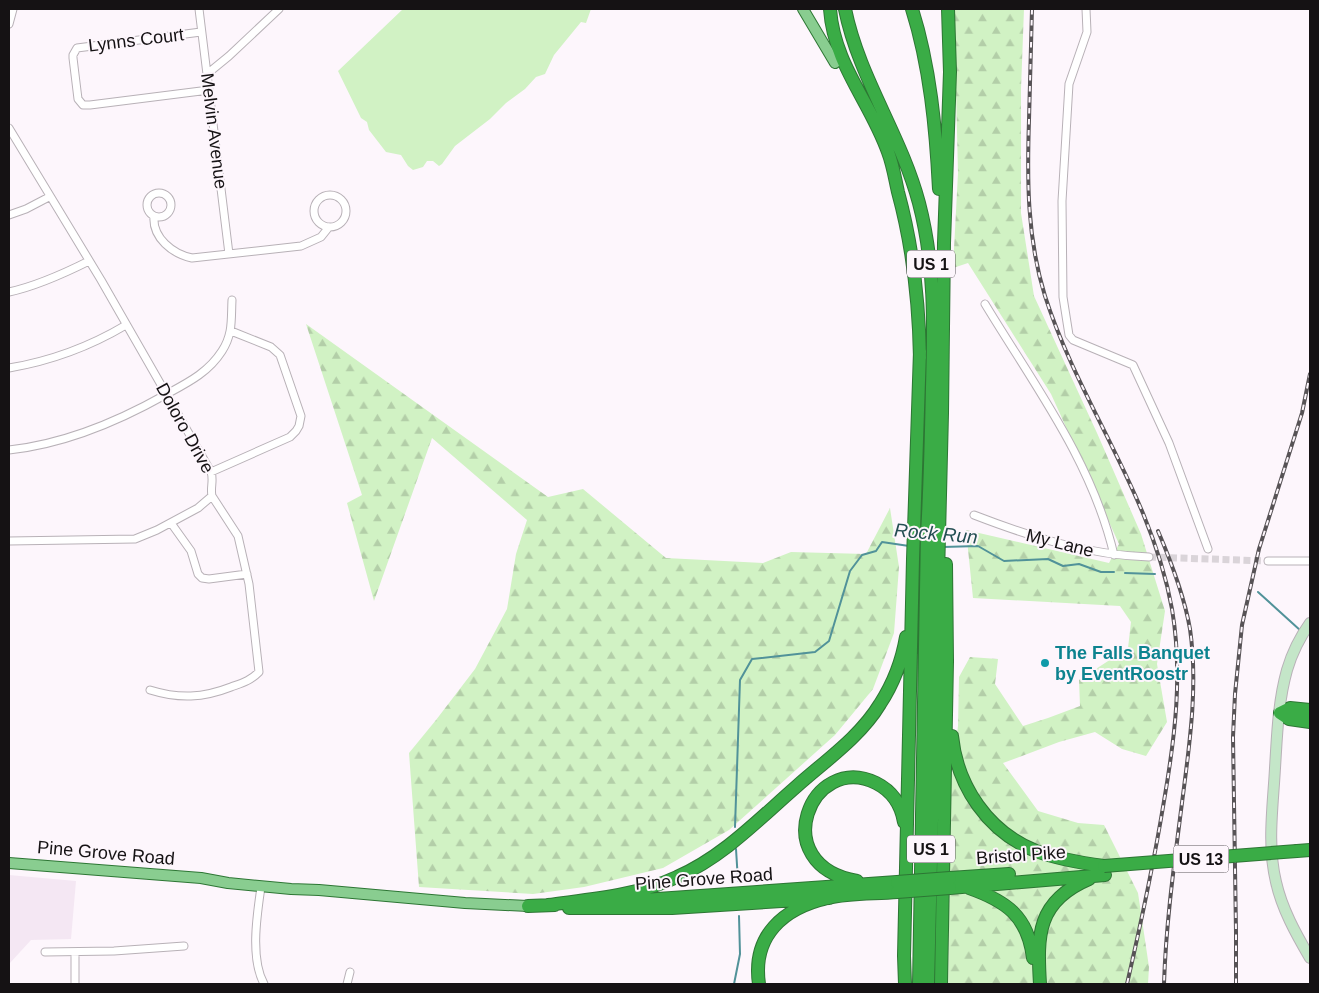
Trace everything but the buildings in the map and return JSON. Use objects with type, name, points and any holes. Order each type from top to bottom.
[{"type":"highway","points":[[548,905],[615,896],[651,887],[690,871],[722,851],[866,723],[880,705],[901,659],[906,639],[912,593],[929,561],[929,535],[924,490],[916,275],[911,242],[888,153],[881,135],[840,55],[833,33],[830,9]]},
{"type":"highway","name":"US 1","points":[[845,9],[860,62],[909,171],[919,203],[929,250],[934,315],[929,535]]},
{"type":"highway","points":[[912,9],[924,59],[932,106],[944,243]]},
{"type":"highway","name":"US 1","points":[[929,535],[942,413],[944,243],[950,72],[948,9]]},
{"type":"highway","points":[[835,63],[869,122],[898,191]]},
{"type":"highway","points":[[950,72],[953,192],[929,535],[929,561],[947,661],[954,754],[964,784],[983,812],[1007,834],[1035,850],[1104,871]]},
{"type":"highway","name":"US 1","points":[[919,984],[929,561]]},
{"type":"highway","name":"US 1","points":[[928,984],[929,561]]},
{"type":"highway","points":[[905,984],[906,836],[912,593]]},
{"type":"highway","points":[[941,984],[947,661]]},
{"type":"highway","points":[[1310,710],[1290,708],[1280,713],[1289,719],[1310,722]]},
{"type":"highway","points":[[882,884],[841,878],[827,871],[817,862],[810,851],[806,837],[806,825],[810,808],[821,791],[831,784],[851,778],[870,780],[887,789],[895,798],[901,810],[906,836]]},
{"type":"highway","name":"US 13","points":[[950,883],[966,887],[1104,871],[1304,855]]},
{"type":"highway","points":[[1040,984],[1039,935],[1043,922],[1060,897],[1104,871]]},
{"type":"highway","name":"Bristol Pike","points":[[882,884],[897,887],[1104,871]]},
{"type":"highway","name":"Pine Grove Road","points":[[528,906],[699,897],[882,884]]},
{"type":"highway","name":"US 13","points":[[829,898],[897,887]]},
{"type":"highway","points":[[966,887],[995,898],[1009,908],[1020,920],[1032,950],[1034,984]]},
{"type":"highway","points":[[759,984],[758,969],[760,955],[765,940],[773,927],[785,916],[799,908],[829,898]]},
{"type":"highway","name":"Pine Grove Road","points":[[528,906],[642,909],[829,898]]},
{"type":"highway","points":[[899,984],[904,956]]},
{"type":"main road","points":[[803,9],[835,63]]},
{"type":"main road","points":[[1309,625],[1300,638],[1287,670],[1280,713],[1272,821],[1272,862],[1276,884],[1283,905],[1293,928],[1310,958]]},
{"type":"main road","name":"Pine Grove Road","points":[[9,863],[201,878],[228,878],[292,884],[319,890]]},
{"type":"main road","name":"Pine Grove Road","points":[[201,878],[228,884],[291,890],[319,890],[465,903],[528,906]]},
{"type":"street","points":[[9,24],[13,9]]},
{"type":"street","name":"Melvin Avenue","points":[[199,9],[229,254]]},
{"type":"street","points":[[207,74],[229,56],[278,9]]},
{"type":"street","points":[[1086,9],[1087,32],[1070,84],[1062,200],[1063,297],[1069,335],[1073,340],[1133,365],[1170,443],[1208,549]]},
{"type":"street","name":"Lynns Court","points":[[202,32],[77,48],[73,55],[78,99],[83,105],[90,106],[209,90]]},
{"type":"street","name":"Doloro Drive","points":[[10,133],[89,261],[211,472],[213,478],[212,496],[238,536],[247,574],[258,672],[251,680],[204,696],[168,695],[150,690]]},
{"type":"street","points":[[154,216],[154,226],[164,243],[180,256],[192,258],[301,246],[321,237],[329,227],[337,226],[346,213],[346,208],[340,198],[328,195],[318,200],[314,210],[317,220],[329,227]]},
{"type":"street","points":[[9,215],[26,209],[49,197]]},
{"type":"street","points":[[9,292],[56,277],[89,261]]},
{"type":"street","points":[[9,450],[33,447],[89,431],[142,408],[198,377],[222,351],[231,331],[232,300]]},
{"type":"street","points":[[985,304],[1047,401],[1073,448],[1098,506],[1114,555]]},
{"type":"street","points":[[9,368],[64,355],[96,342],[126,324]]},
{"type":"street","points":[[211,472],[290,437],[296,431],[301,419],[280,355],[271,348],[231,331]]},
{"type":"street","points":[[9,542],[135,539],[171,523],[198,508],[212,496]]},
{"type":"street","name":"My Lane","points":[[974,515],[1051,542],[1114,555],[1149,557]]},
{"type":"street","points":[[171,523],[191,551],[198,574],[202,578],[209,579],[247,574]]},
{"type":"street","points":[[1268,561],[1310,561]]},
{"type":"street","points":[[261,887],[256,954],[258,970],[264,984]]},
{"type":"street","points":[[45,952],[75,953],[184,946]]},
{"type":"street","points":[[75,953],[75,984]]},
{"type":"street","points":[[347,984],[350,972]]},
{"type":"shaded area","points":[[9,875],[76,881],[71,939],[31,940],[9,964]]},
{"type":"green space","points":[[403,9],[591,9],[586,23],[581,22],[554,55],[545,74],[536,77],[490,119],[455,146],[442,164],[439,166],[433,161],[427,161],[423,167],[413,170],[401,155],[386,152],[369,130],[367,122],[361,118],[338,71]]},
{"type":"green space","points":[[954,9],[1024,9],[1021,89],[1021,213],[1034,296],[1141,534],[1165,611],[1157,664],[1167,722],[1146,756],[1122,749],[1095,732],[1059,742],[1003,763],[1038,811],[1078,823],[1104,825],[1138,893],[1149,967],[1148,984],[948,984],[951,784],[958,726],[959,677],[970,657],[998,659],[995,684],[1023,726],[1080,706],[1079,680],[1128,648],[1131,622],[1120,606],[973,598],[966,530],[1109,563],[1119,544],[1051,394],[968,263],[953,268],[958,173]]},
{"type":"green space","points":[[306,324],[548,497],[583,489],[666,558],[763,563],[791,552],[866,554],[890,508],[899,567],[894,633],[873,689],[835,735],[729,830],[663,868],[584,887],[533,894],[419,887],[409,753],[475,669],[507,609],[516,554],[527,520],[432,438],[374,601],[347,503],[362,495]]},
{"type":"waterway","name":"Rock Run","points":[[735,827],[740,680],[752,659],[815,652],[829,641],[850,571],[862,555],[876,551],[882,542],[909,546]]},
{"type":"waterway","name":"Rock Run","points":[[943,547],[978,546],[1004,561],[1048,559],[1063,566],[1079,564],[1101,572],[1114,572]]},
{"type":"waterway","name":"Rock Run","points":[[1125,573],[1155,574]]},
{"type":"waterway","name":"Rock Run","points":[[1258,592],[1301,631]]},
{"type":"waterway","name":"Rock Run","points":[[736,849],[738,881]]},
{"type":"waterway","name":"Rock Run","points":[[734,984],[740,954],[739,916]]},
{"type":"tunnel","points":[[1149,557],[1268,561]]},
{"type":"railway","points":[[1032,9],[1028,187],[1032,231],[1039,274],[1060,336],[1148,526],[1162,567],[1172,609],[1175,633],[1177,681],[1171,753],[1152,870],[1127,984]]},
{"type":"railway","points":[[1236,984],[1233,737],[1242,625],[1259,549],[1302,413],[1310,374]]},
{"type":"railway","points":[[1158,531],[1185,605],[1190,629],[1193,671],[1190,733],[1171,889],[1164,984]]},
{"type":"place","name":"The Falls Banquet by EventRoostr","points":[[1045,663]]}]
